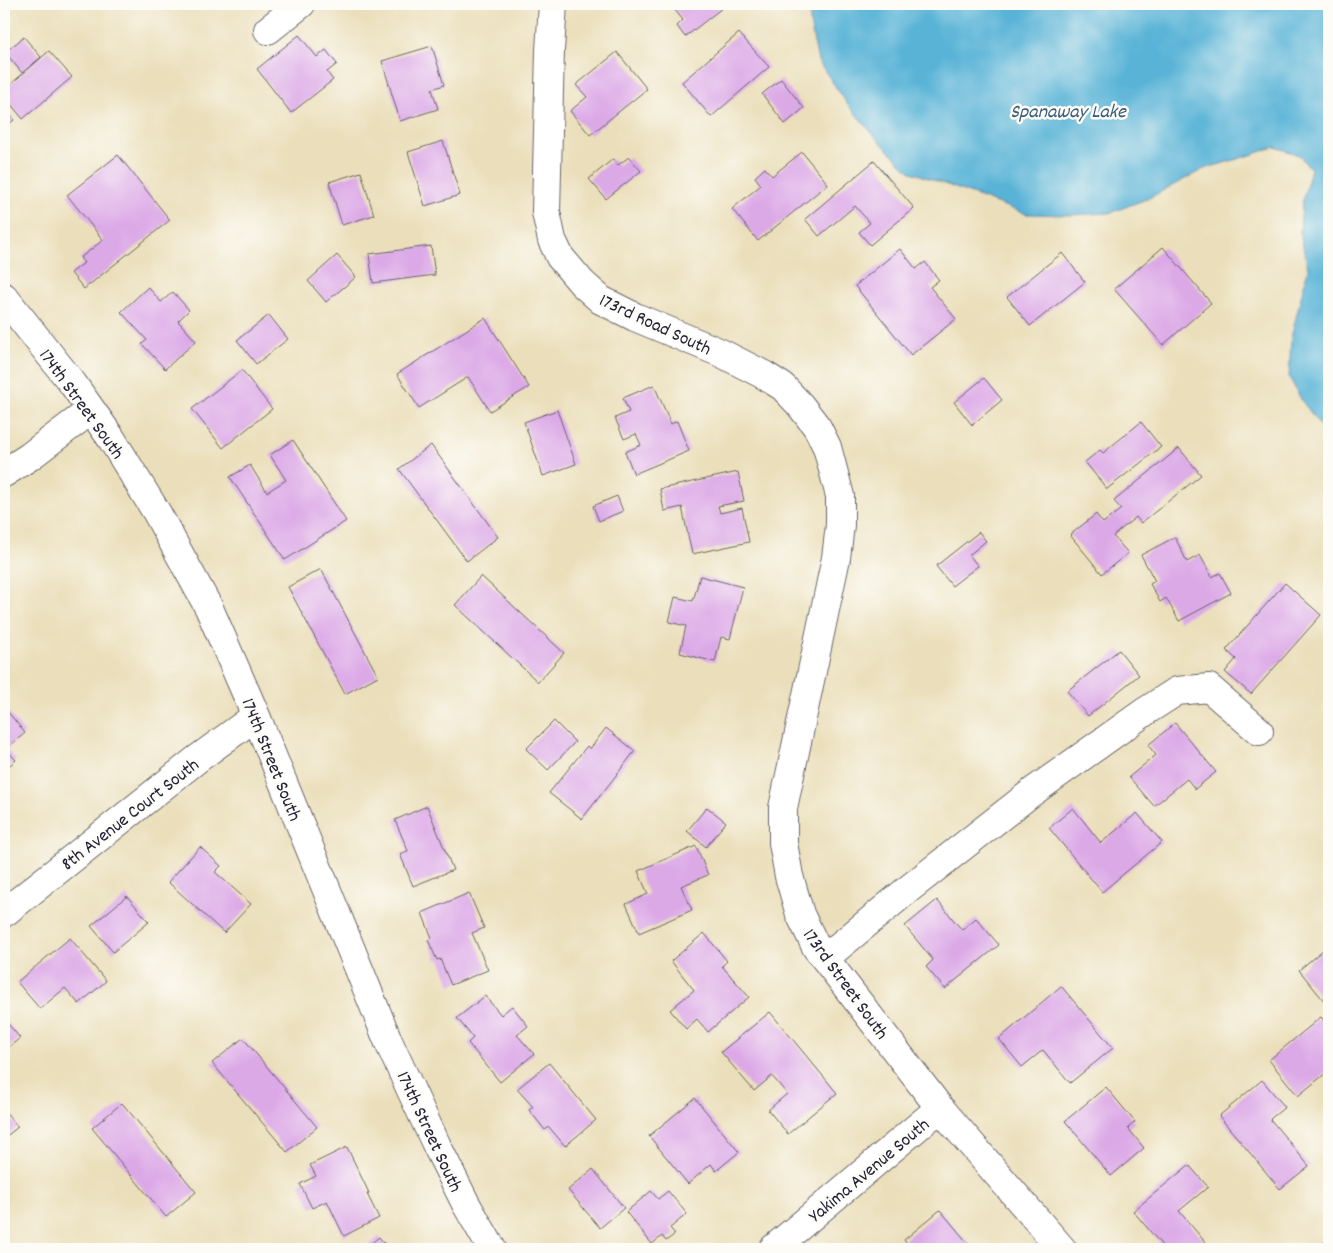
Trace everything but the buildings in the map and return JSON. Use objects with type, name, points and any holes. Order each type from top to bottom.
[{"type":"street","points":[[268,30],[300,4]]},
{"type":"street","name":"173rd Road South","points":[[553,4],[546,212],[552,240],[560,257],[582,283],[601,300],[635,317],[721,353],[783,387],[817,427],[827,447],[840,496],[840,513]]},
{"type":"street","name":"174th Street South","points":[[4,297],[74,384],[111,438],[157,513],[209,608],[256,716],[389,1043],[437,1146],[466,1204],[492,1249]]},
{"type":"street","points":[[4,473],[29,457],[91,410]]},
{"type":"street","name":"173rd Street South","points":[[840,513],[836,558],[783,808],[783,843],[797,907],[816,947],[940,1108],[1062,1249]]},
{"type":"street","points":[[825,958],[906,891],[1031,794],[1177,690],[1210,688],[1259,731]]},
{"type":"street","name":"8th Avenue Court South","points":[[4,913],[196,760],[256,716]]},
{"type":"street","name":"Yakima Avenue South","points":[[772,1249],[940,1108]]},
{"type":"water","name":"Spanaway Lake","points":[[810,4],[1329,4],[1329,448],[1319,424],[1302,401],[1289,377],[1291,338],[1308,268],[1300,233],[1302,204],[1311,169],[1299,155],[1275,147],[1204,169],[1149,198],[1110,213],[1071,215],[1026,214],[909,171],[877,139],[848,105],[818,61],[810,23]]}]
